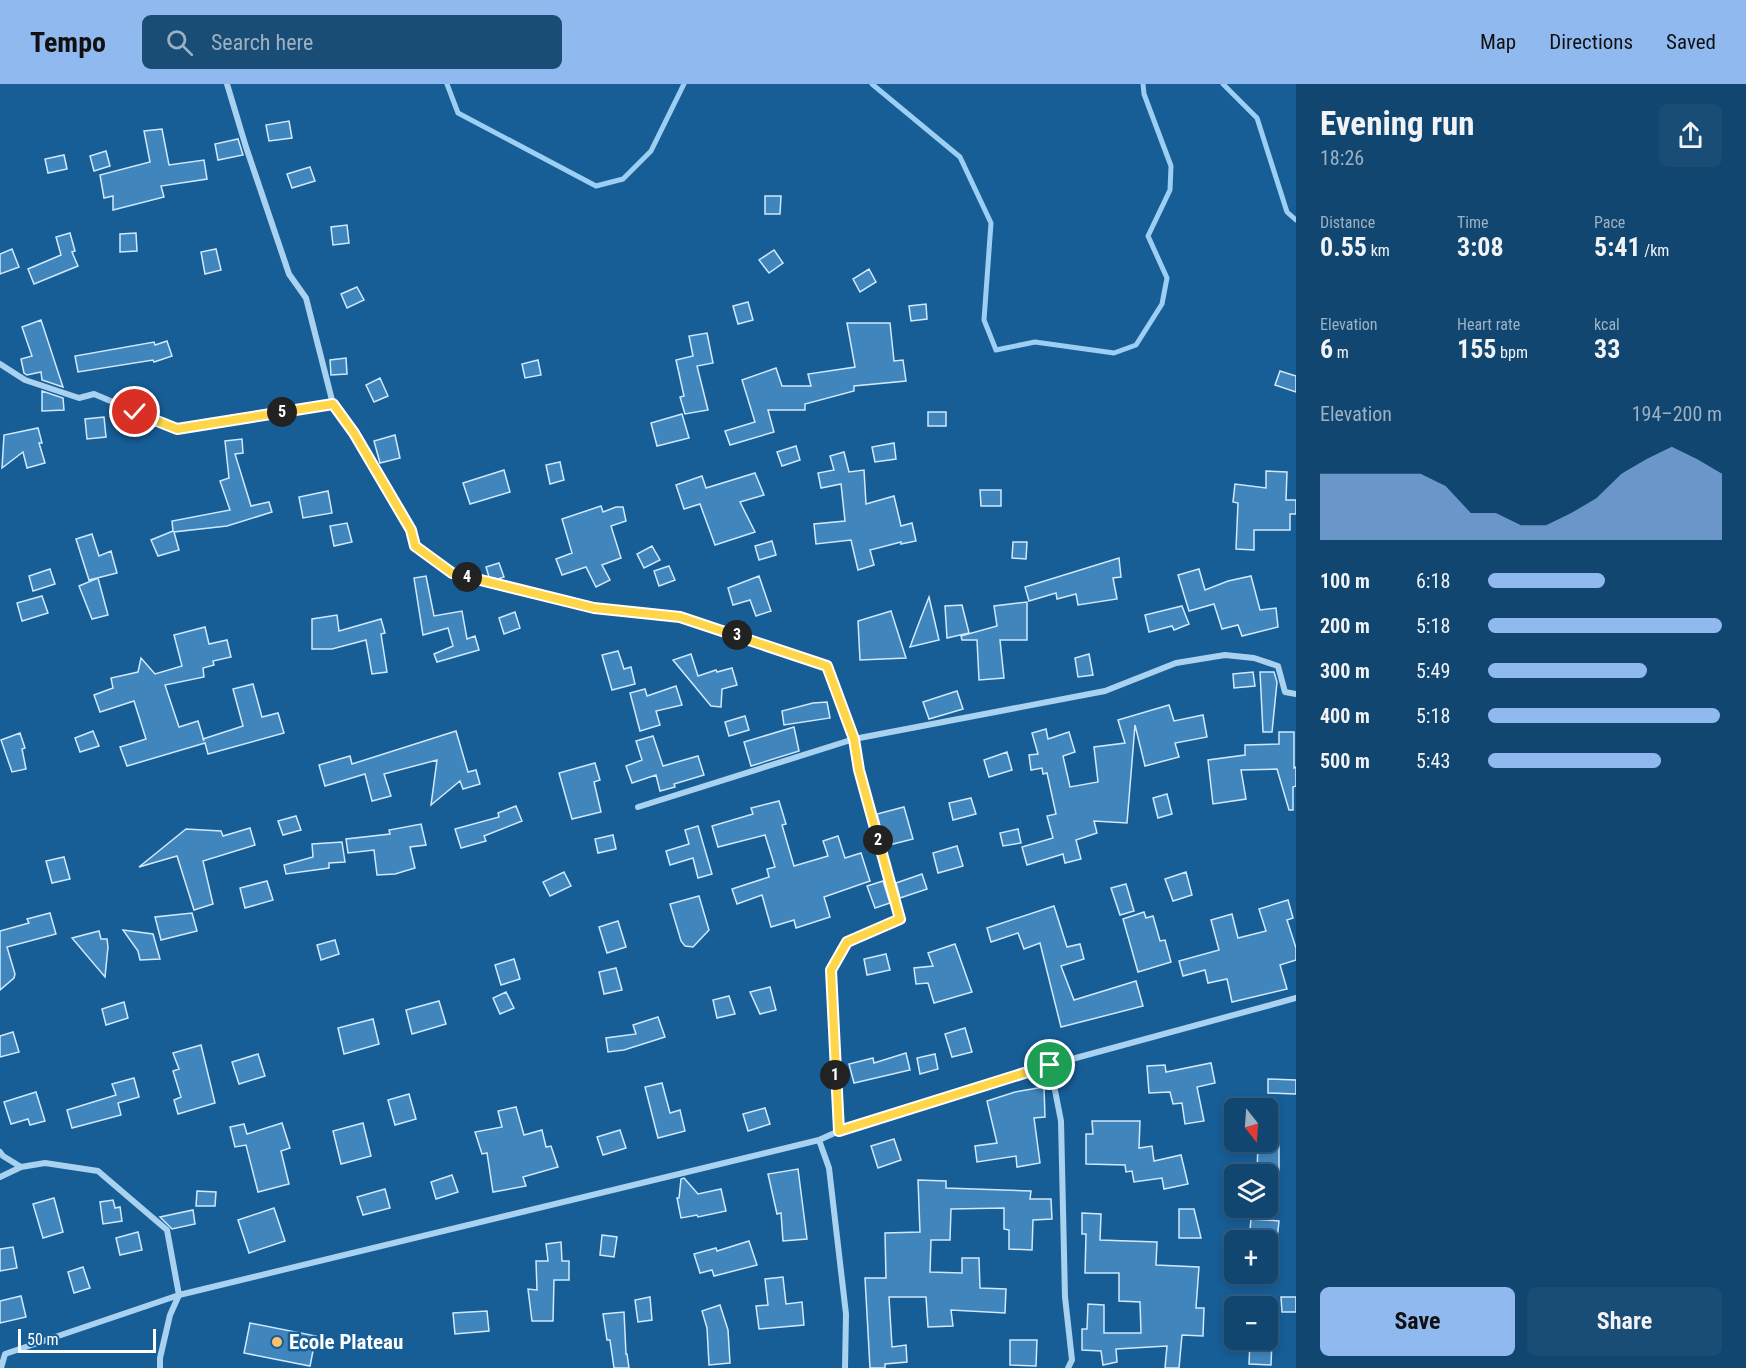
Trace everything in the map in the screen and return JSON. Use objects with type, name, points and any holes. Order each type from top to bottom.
[{"type":"street","points":[[227,84],[288,274],[306,298],[333,404],[354,433],[411,530],[415,546],[452,573],[594,608],[680,617],[827,666],[854,739],[859,770],[900,919],[847,942],[831,970],[839,1131]]},
{"type":"street","points":[[0,364],[25,380],[79,398],[94,394],[177,429],[333,404]]},
{"type":"street","points":[[638,807],[854,739],[1105,691],[1176,663],[1225,655],[1254,658],[1278,666],[1285,692],[1296,694]]},
{"type":"street","points":[[1,1368],[6,1354],[179,1295],[819,1140],[839,1131],[1050,1065],[1296,998]]},
{"type":"street","points":[[1050,1065],[1061,1121],[1065,1297],[1072,1360],[1068,1368]]},
{"type":"street","points":[[819,1140],[829,1168],[846,1314],[845,1368]]},
{"type":"street","points":[[0,1152],[21,1167]]},
{"type":"street","points":[[0,1177],[21,1167],[45,1163],[98,1171],[167,1230],[179,1295],[170,1315],[160,1358],[160,1368]]},
{"type":"building","points":[[289,121],[292,138],[269,141],[266,125]]},
{"type":"building","points":[[162,129],[169,165],[204,160],[207,179],[161,186],[164,197],[113,210],[113,196],[104,198],[100,175],[150,162],[144,131]]},
{"type":"building","points":[[238,139],[243,155],[218,160],[215,144]]},
{"type":"building","points":[[106,151],[110,166],[94,171],[90,156]]},
{"type":"building","points":[[64,155],[67,169],[48,173],[45,159]]},
{"type":"building","points":[[310,167],[315,181],[292,188],[287,174]]},
{"type":"building","points":[[765,196],[781,196],[780,214],[765,214]]},
{"type":"building","points":[[347,225],[349,243],[333,245],[331,227]]},
{"type":"building","points":[[70,233],[75,251],[72,252],[78,266],[34,284],[28,269],[61,255],[56,237]]},
{"type":"building","points":[[136,233],[137,251],[120,252],[120,234]]},
{"type":"building","points":[[12,249],[19,267],[0,274],[0,254]]},
{"type":"building","points":[[216,249],[221,270],[205,274],[201,252]]},
{"type":"building","points":[[774,250],[783,263],[769,273],[759,260]]},
{"type":"building","points":[[869,269],[876,282],[860,292],[853,279]]},
{"type":"building","points":[[357,287],[364,300],[347,308],[341,294]]},
{"type":"building","points":[[748,302],[753,320],[738,324],[733,306]]},
{"type":"building","points":[[926,304],[927,319],[911,321],[909,306]]},
{"type":"building","points":[[41,320],[63,387],[42,380],[41,372],[27,375],[24,373],[21,359],[32,356],[22,327]]},
{"type":"building","points":[[847,323],[890,323],[894,361],[903,360],[906,381],[854,386],[854,391],[805,404],[805,410],[768,410],[774,432],[730,445],[725,431],[755,422],[742,380],[776,368],[782,386],[811,386],[808,374],[855,367]]},
{"type":"building","points":[[707,333],[713,363],[697,366],[708,410],[685,414],[680,397],[684,396],[676,360],[693,356],[689,336]]},
{"type":"building","points":[[167,341],[172,356],[154,362],[153,360],[78,372],[75,356],[154,342],[155,345]]},
{"type":"building","points":[[346,358],[347,374],[331,375],[330,360]]},
{"type":"building","points":[[538,360],[541,375],[525,378],[522,364]]},
{"type":"building","points":[[1280,371],[1296,376],[1296,392],[1275,385]]},
{"type":"building","points":[[380,378],[388,396],[374,402],[366,385]]},
{"type":"building","points":[[42,391],[63,398],[64,410],[42,411]]},
{"type":"building","points":[[928,412],[946,412],[946,426],[928,426]]},
{"type":"building","points":[[682,414],[689,438],[657,446],[651,423]]},
{"type":"building","points":[[104,417],[106,437],[87,439],[85,419]]},
{"type":"building","points":[[38,428],[42,443],[39,443],[45,463],[27,468],[23,452],[2,468],[4,435]]},
{"type":"building","points":[[395,435],[400,458],[380,463],[374,441]]},
{"type":"building","points":[[242,439],[243,453],[235,454],[251,506],[269,502],[272,512],[227,526],[174,532],[179,550],[158,556],[151,540],[173,531],[172,521],[230,510],[220,481],[229,478],[225,441]]},
{"type":"building","points":[[894,443],[896,459],[875,462],[872,447]]},
{"type":"building","points":[[796,446],[800,460],[782,466],[777,452]]},
{"type":"building","points":[[844,452],[849,472],[864,470],[866,504],[894,496],[901,526],[912,523],[916,541],[901,544],[901,542],[870,550],[874,565],[858,570],[851,540],[816,544],[814,524],[845,521],[841,484],[821,488],[818,473],[834,470],[830,456]]},
{"type":"building","points":[[560,462],[564,480],[550,484],[546,465]]},
{"type":"building","points":[[504,470],[510,492],[470,504],[463,483]]},
{"type":"building","points":[[1266,471],[1287,472],[1286,500],[1296,500],[1296,514],[1290,514],[1290,530],[1254,530],[1254,550],[1236,549],[1238,503],[1233,502],[1235,484],[1266,488]]},
{"type":"building","points":[[755,473],[764,495],[740,502],[755,532],[715,545],[700,504],[684,509],[676,485],[702,476],[706,488]]},
{"type":"building","points":[[980,490],[1001,490],[1001,506],[981,506]]},
{"type":"building","points":[[328,491],[332,513],[303,518],[299,497]]},
{"type":"building","points":[[601,506],[603,512],[623,507],[626,521],[611,526],[621,558],[602,565],[610,580],[596,587],[586,567],[562,575],[556,559],[572,553],[562,519]]},
{"type":"building","points":[[347,523],[352,542],[334,546],[330,526]]},
{"type":"building","points":[[92,534],[99,556],[111,551],[117,573],[89,580],[76,539]]},
{"type":"building","points":[[772,541],[776,555],[759,560],[755,546]]},
{"type":"building","points":[[1013,542],[1027,542],[1026,559],[1012,558]]},
{"type":"building","points":[[652,546],[660,560],[644,568],[637,554]]},
{"type":"building","points":[[1119,558],[1121,577],[1113,578],[1117,599],[1078,605],[1076,594],[1057,599],[1056,593],[1029,601],[1025,587]]},
{"type":"building","points":[[499,563],[504,577],[498,579],[489,577],[486,567]]},
{"type":"building","points":[[669,566],[675,580],[659,586],[654,571]]},
{"type":"building","points":[[50,569],[55,584],[33,591],[29,576]]},
{"type":"building","points":[[1199,569],[1205,590],[1228,581],[1251,576],[1260,610],[1276,608],[1278,627],[1242,636],[1238,625],[1222,629],[1214,604],[1189,611],[1178,575]]},
{"type":"building","points":[[426,576],[434,616],[462,611],[467,639],[475,636],[479,650],[437,662],[434,654],[453,646],[448,628],[423,635],[414,578]]},
{"type":"building","points":[[759,576],[771,611],[756,616],[750,600],[733,605],[728,588]]},
{"type":"building","points":[[98,578],[108,615],[92,619],[79,586]]},
{"type":"building","points":[[42,596],[48,613],[22,621],[17,603]]},
{"type":"building","points":[[929,597],[939,640],[910,647],[917,628]]},
{"type":"building","points":[[1027,602],[1027,640],[1000,640],[1004,678],[979,680],[977,640],[962,640],[961,636],[997,626],[994,606]]},
{"type":"building","points":[[962,605],[969,633],[947,638],[945,606]]},
{"type":"building","points":[[1182,606],[1189,624],[1174,630],[1172,626],[1149,632],[1145,615]]},
{"type":"building","points":[[891,611],[906,658],[860,660],[858,621]]},
{"type":"building","points":[[515,612],[520,628],[504,634],[499,618]]},
{"type":"building","points":[[337,615],[339,631],[381,619],[385,633],[381,634],[387,672],[372,674],[366,640],[332,649],[312,649],[312,619]]},
{"type":"building","points":[[205,627],[209,644],[227,640],[231,657],[213,661],[214,665],[203,668],[204,677],[165,685],[179,727],[198,721],[203,739],[243,726],[233,689],[253,684],[262,717],[278,713],[284,733],[208,754],[205,743],[127,766],[120,747],[146,739],[134,701],[100,712],[94,695],[113,688],[111,678],[138,672],[141,658],[155,674],[182,666],[174,635]]},
{"type":"building","points":[[618,651],[624,669],[631,667],[635,684],[612,690],[602,655]]},
{"type":"building","points":[[691,654],[698,676],[732,668],[737,685],[722,689],[721,707],[711,706],[673,660]]},
{"type":"building","points":[[1089,654],[1093,675],[1078,677],[1075,658]]},
{"type":"building","points":[[1253,672],[1255,686],[1234,688],[1233,674]]},
{"type":"building","points":[[1260,672],[1274,672],[1277,682],[1272,732],[1263,732]]},
{"type":"building","points":[[676,686],[682,705],[656,711],[660,725],[640,731],[630,693],[645,689],[647,696]]},
{"type":"building","points":[[957,691],[963,709],[929,719],[923,702]]},
{"type":"building","points":[[827,702],[830,718],[784,725],[782,711]]},
{"type":"building","points":[[1169,705],[1174,721],[1203,715],[1207,737],[1175,743],[1179,757],[1145,766],[1135,725],[1127,823],[1094,821],[1097,833],[1076,840],[1081,859],[1065,863],[1063,854],[1027,865],[1022,847],[1053,838],[1047,816],[1056,814],[1047,773],[1043,774],[1042,768],[1031,770],[1029,755],[1038,754],[1032,733],[1046,729],[1048,739],[1069,732],[1075,752],[1063,756],[1070,787],[1098,782],[1094,747],[1125,743],[1118,720]]},
{"type":"building","points":[[745,716],[749,730],[729,736],[725,722]]},
{"type":"building","points":[[794,727],[799,751],[751,766],[744,742]]},
{"type":"building","points":[[93,731],[99,746],[80,752],[75,738]]},
{"type":"building","points":[[456,731],[468,772],[476,770],[480,784],[463,789],[460,781],[431,805],[437,760],[384,774],[391,796],[372,801],[365,774],[325,786],[319,765],[350,756],[352,764]]},
{"type":"building","points":[[1279,732],[1294,732],[1296,786],[1293,787],[1293,810],[1289,810],[1277,769],[1241,770],[1246,799],[1213,804],[1208,760],[1245,755],[1245,745],[1279,744]]},
{"type":"building","points":[[20,733],[25,748],[22,749],[26,769],[12,772],[1,740]]},
{"type":"building","points":[[653,736],[663,766],[698,756],[704,775],[660,791],[656,775],[632,783],[626,766],[642,760],[636,741]]},
{"type":"building","points":[[1007,752],[1012,770],[989,777],[984,760]]},
{"type":"building","points":[[595,763],[600,780],[594,782],[601,812],[572,819],[559,773]]},
{"type":"building","points":[[1167,794],[1172,814],[1158,818],[1153,798]]},
{"type":"building","points":[[971,798],[976,814],[953,820],[949,803]]},
{"type":"building","points":[[779,801],[786,824],[782,825],[794,866],[828,856],[823,841],[838,836],[845,858],[861,853],[870,881],[824,897],[830,917],[796,928],[794,920],[771,927],[762,895],[737,904],[732,889],[769,877],[767,869],[775,867],[765,835],[718,847],[712,826],[753,814],[751,808]]},
{"type":"building","points":[[516,806],[522,821],[484,836],[486,841],[461,848],[455,829],[499,817],[498,813]]},
{"type":"building","points":[[904,807],[913,839],[885,846],[877,814]]},
{"type":"building","points":[[296,816],[301,830],[283,835],[278,821]]},
{"type":"building","points":[[421,824],[426,845],[410,847],[415,868],[395,874],[377,875],[374,850],[348,853],[346,839],[390,834],[389,830]]},
{"type":"building","points":[[698,826],[712,874],[698,878],[693,858],[670,865],[666,851],[689,844],[685,830]]},
{"type":"building","points":[[250,828],[255,845],[203,861],[213,904],[194,910],[177,856],[139,867],[186,829],[221,831],[223,836]]},
{"type":"building","points":[[1018,829],[1021,843],[1003,846],[1000,833]]},
{"type":"building","points":[[613,835],[616,849],[598,853],[595,839]]},
{"type":"building","points":[[342,842],[345,862],[329,863],[329,868],[286,874],[284,865],[313,857],[312,844]]},
{"type":"building","points":[[957,846],[963,866],[938,873],[933,853]]},
{"type":"building","points":[[64,857],[70,879],[52,883],[46,861]]},
{"type":"building","points":[[564,872],[571,886],[550,896],[543,882]]},
{"type":"building","points":[[1186,872],[1192,895],[1173,901],[1165,879]]},
{"type":"building","points":[[922,874],[927,889],[900,898],[896,883]]},
{"type":"building","points":[[267,881],[273,900],[245,908],[240,888]]},
{"type":"building","points":[[883,881],[890,903],[875,908],[867,886]]},
{"type":"building","points":[[1126,884],[1134,911],[1120,915],[1111,888]]},
{"type":"building","points":[[699,896],[709,930],[693,947],[685,946],[681,941],[670,904]]},
{"type":"building","points":[[1288,900],[1293,918],[1287,920],[1296,948],[1296,960],[1280,965],[1287,989],[1232,1002],[1227,979],[1208,983],[1205,970],[1183,976],[1179,961],[1219,950],[1211,920],[1232,914],[1238,938],[1266,931],[1259,909]]},
{"type":"building","points":[[1054,906],[1067,947],[1080,944],[1084,959],[1061,966],[1074,1000],[1136,981],[1143,1006],[1061,1027],[1040,943],[1024,949],[1018,933],[991,942],[987,928]]},
{"type":"building","points":[[1144,912],[1146,918],[1153,916],[1160,941],[1165,940],[1171,962],[1138,972],[1123,919]]},
{"type":"building","points":[[50,913],[56,934],[7,947],[15,974],[14,978],[0,990],[0,931],[29,923],[27,919]]},
{"type":"building","points":[[192,913],[197,931],[161,940],[155,917]]},
{"type":"building","points":[[618,921],[626,947],[607,953],[599,927]]},
{"type":"building","points":[[123,930],[153,934],[160,959],[140,960],[138,951]]},
{"type":"building","points":[[99,931],[101,939],[107,939],[105,977],[72,938]]},
{"type":"building","points":[[335,940],[339,954],[321,960],[317,945]]},
{"type":"building","points":[[955,944],[972,992],[934,1003],[928,983],[916,984],[914,968],[933,966],[928,953]]},
{"type":"building","points":[[886,954],[890,970],[867,975],[864,959]]},
{"type":"building","points":[[514,959],[520,979],[501,985],[495,965]]},
{"type":"building","points":[[616,968],[622,990],[604,994],[599,972]]},
{"type":"building","points":[[770,987],[776,1010],[760,1014],[750,992]]},
{"type":"building","points":[[506,992],[514,1008],[500,1014],[493,998]]},
{"type":"building","points":[[729,996],[735,1014],[717,1018],[713,1000]]},
{"type":"building","points":[[439,1001],[446,1024],[412,1034],[406,1010]]},
{"type":"building","points":[[124,1002],[128,1018],[106,1025],[102,1009]]},
{"type":"building","points":[[658,1017],[665,1037],[624,1050],[608,1052],[606,1038],[636,1034],[633,1025]]},
{"type":"building","points":[[373,1019],[379,1044],[344,1054],[338,1028]]},
{"type":"building","points":[[965,1028],[972,1052],[952,1057],[945,1034]]},
{"type":"building","points":[[13,1032],[19,1052],[0,1057],[0,1036]]},
{"type":"building","points":[[201,1045],[215,1103],[178,1114],[174,1100],[181,1097],[173,1071],[179,1069],[173,1053]]},
{"type":"building","points":[[906,1053],[910,1070],[854,1083],[849,1064],[873,1058],[874,1063]]},
{"type":"building","points":[[258,1054],[265,1076],[239,1084],[232,1062]]},
{"type":"building","points":[[935,1054],[938,1069],[920,1074],[917,1058]]},
{"type":"building","points":[[1211,1063],[1215,1083],[1197,1087],[1204,1121],[1185,1124],[1182,1103],[1173,1104],[1170,1092],[1149,1093],[1147,1066],[1165,1065],[1166,1072]]},
{"type":"building","points":[[134,1078],[139,1097],[118,1103],[121,1115],[72,1128],[67,1110],[116,1095],[112,1084]]},
{"type":"building","points":[[1268,1079],[1296,1080],[1296,1094],[1268,1093]]},
{"type":"building","points":[[662,1083],[670,1113],[680,1110],[685,1131],[658,1138],[645,1087]]},
{"type":"building","points":[[1044,1087],[1045,1117],[1034,1118],[1040,1163],[1017,1167],[1016,1156],[977,1162],[975,1146],[997,1143],[987,1101],[1015,1092]]},
{"type":"building","points":[[36,1092],[45,1121],[30,1125],[28,1119],[11,1124],[4,1102]]},
{"type":"building","points":[[409,1094],[416,1119],[395,1125],[388,1100]]},
{"type":"building","points":[[516,1107],[524,1135],[542,1130],[546,1147],[551,1146],[558,1167],[523,1177],[526,1186],[493,1192],[487,1153],[482,1154],[475,1132],[502,1127],[498,1111]]},
{"type":"building","points":[[765,1108],[770,1124],[748,1131],[743,1114]]},
{"type":"building","points":[[1092,1121],[1140,1121],[1139,1148],[1152,1146],[1154,1161],[1181,1155],[1188,1184],[1164,1189],[1162,1178],[1134,1182],[1132,1171],[1126,1172],[1125,1165],[1086,1164],[1086,1134],[1093,1134]]},
{"type":"building","points":[[282,1123],[290,1148],[281,1151],[289,1184],[258,1192],[246,1145],[235,1147],[230,1127],[244,1124],[247,1134]]},
{"type":"building","points":[[363,1123],[371,1156],[341,1164],[333,1131]]},
{"type":"building","points":[[620,1130],[626,1148],[603,1155],[597,1137]]},
{"type":"building","points":[[894,1139],[901,1160],[878,1168],[871,1146]]},
{"type":"building","points":[[1279,1142],[1279,1174],[1278,1164],[1257,1164],[1258,1152],[1278,1152]]},
{"type":"building","points":[[798,1169],[807,1239],[783,1241],[781,1213],[777,1214],[768,1174]]},
{"type":"building","points":[[452,1175],[458,1192],[436,1199],[431,1182]]},
{"type":"building","points":[[684,1178],[698,1194],[721,1189],[726,1211],[681,1218],[677,1198],[679,1198],[681,1179]]},
{"type":"building","points":[[918,1180],[946,1181],[946,1188],[1031,1191],[1030,1199],[1051,1199],[1052,1219],[1033,1220],[1032,1250],[1009,1249],[1009,1230],[1004,1229],[1004,1208],[951,1209],[950,1240],[931,1240],[930,1272],[962,1273],[962,1258],[979,1258],[980,1288],[1006,1289],[1005,1313],[951,1310],[953,1326],[928,1327],[926,1297],[889,1297],[892,1347],[906,1345],[907,1362],[885,1364],[885,1368],[870,1368],[865,1278],[886,1278],[885,1233],[920,1232]]},
{"type":"building","points":[[385,1189],[390,1208],[363,1215],[357,1197]]},
{"type":"building","points":[[197,1191],[216,1192],[215,1206],[196,1206]]},
{"type":"building","points":[[54,1198],[63,1232],[43,1238],[33,1204]]},
{"type":"building","points":[[113,1200],[115,1208],[120,1207],[122,1221],[103,1224],[100,1202]]},
{"type":"building","points":[[274,1208],[285,1241],[249,1253],[238,1220]]},
{"type":"building","points":[[1179,1209],[1194,1209],[1201,1238],[1179,1238]]},
{"type":"building","points":[[193,1210],[195,1224],[172,1229],[160,1217]]},
{"type":"building","points":[[1082,1213],[1101,1214],[1100,1240],[1157,1242],[1156,1265],[1199,1267],[1196,1308],[1204,1308],[1203,1336],[1182,1335],[1179,1368],[1165,1368],[1167,1346],[1116,1349],[1117,1362],[1103,1365],[1101,1351],[1082,1350],[1082,1329],[1087,1329],[1088,1304],[1104,1305],[1104,1333],[1141,1333],[1140,1302],[1119,1301],[1119,1273],[1085,1273],[1086,1234],[1082,1234]]},
{"type":"building","points":[[1251,1219],[1279,1221],[1278,1230],[1250,1230]]},
{"type":"building","points":[[138,1232],[142,1250],[120,1255],[116,1238]]},
{"type":"building","points":[[602,1235],[617,1237],[614,1257],[600,1255]]},
{"type":"building","points":[[749,1241],[757,1265],[714,1276],[712,1270],[700,1273],[694,1254],[716,1248],[717,1251]]},
{"type":"building","points":[[561,1242],[562,1261],[569,1261],[569,1280],[554,1280],[553,1321],[532,1321],[528,1289],[537,1290],[536,1261],[548,1261],[546,1244]]},
{"type":"building","points":[[13,1247],[17,1268],[0,1271],[0,1249]]},
{"type":"building","points":[[83,1267],[90,1288],[74,1293],[68,1272]]},
{"type":"building","points":[[783,1277],[786,1304],[802,1302],[804,1325],[759,1329],[756,1306],[768,1305],[765,1279]]},
{"type":"building","points":[[21,1296],[26,1317],[0,1323],[0,1301]]},
{"type":"building","points":[[650,1297],[652,1320],[638,1322],[635,1300]]},
{"type":"building","points":[[1281,1297],[1296,1297],[1296,1312],[1282,1312]]},
{"type":"building","points":[[720,1305],[728,1330],[730,1363],[709,1365],[707,1328],[702,1311]]},
{"type":"building","points":[[487,1311],[489,1331],[455,1334],[453,1313]]},
{"type":"building","points":[[624,1312],[629,1368],[614,1368],[603,1314]]},
{"type":"building","points":[[250,1323],[316,1336],[310,1366],[244,1353]]},
{"type":"building","points":[[1010,1340],[1037,1340],[1036,1366],[1010,1365]]},
{"type":"building","points":[[1250,1350],[1272,1350],[1271,1365],[1249,1364]]},
{"type":"waterway","points":[[447,84],[458,113],[596,186],[623,179],[651,151],[684,84]]},
{"type":"waterway","points":[[872,84],[960,157],[991,223],[984,320],[996,350],[1035,342],[1114,353],[1136,345],[1162,304],[1167,278],[1148,236],[1170,190],[1171,166],[1144,94],[1143,84]]},
{"type":"waterway","points":[[1223,84],[1257,118],[1287,212],[1296,220]]},
{"type":"place","name":"Ecole Plateau","points":[[277,1342]]},
{"type":"route","points":[[135,412],[177,429],[333,404],[354,433],[411,530],[415,546],[452,573],[594,608],[680,617],[827,666],[854,739],[859,770],[900,919],[847,942],[831,970],[830,995],[839,1131],[1050,1065]]}]
